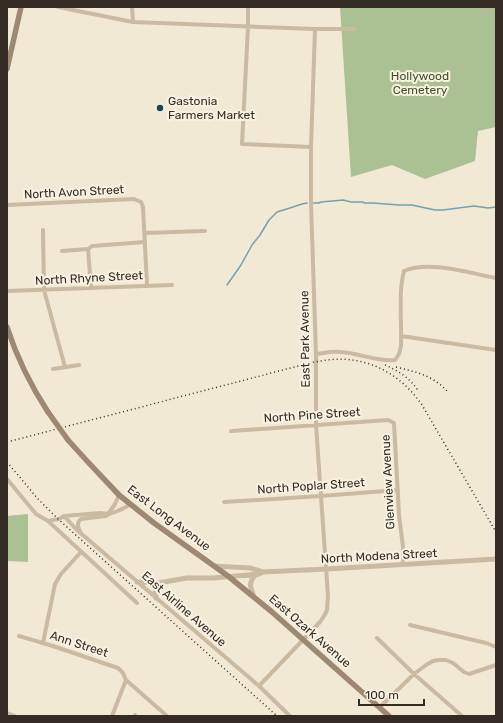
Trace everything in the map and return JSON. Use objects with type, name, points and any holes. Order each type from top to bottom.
[{"type":"main road","points":[[7,69],[21,7]]},
{"type":"main road","name":"East Long Avenue","points":[[7,327],[24,372],[48,412],[68,440],[119,495],[154,523],[214,566]]},
{"type":"main road","name":"East Ozark Avenue","points":[[214,566],[304,639],[389,716]]},
{"type":"street","points":[[58,7],[133,22],[248,27],[354,29]]},
{"type":"street","points":[[132,7],[133,22]]},
{"type":"street","points":[[248,7],[242,144],[311,147]]},
{"type":"street","name":"East Park Avenue","points":[[259,686],[320,622],[327,610],[327,569],[316,426],[316,354],[311,203],[311,147],[315,29]]},
{"type":"street","name":"North Avon Street","points":[[7,205],[134,199],[141,202],[143,207],[144,233]]},
{"type":"street","points":[[43,230],[44,290],[65,367]]},
{"type":"street","points":[[146,285],[144,233],[205,231]]},
{"type":"street","points":[[62,251],[88,249],[92,246],[145,242]]},
{"type":"street","points":[[88,249],[91,287]]},
{"type":"street","points":[[316,354],[342,352],[387,361],[395,360],[399,354],[401,346],[401,290],[404,271],[423,267],[444,268],[496,278]]},
{"type":"street","name":"North Rhyne Street","points":[[7,292],[91,287],[172,285]]},
{"type":"street","points":[[401,336],[496,350]]},
{"type":"street","points":[[53,368],[79,366]]},
{"type":"street","name":"North Pine Street","points":[[231,432],[388,420],[394,423]]},
{"type":"street","name":"Glenview Avenue","points":[[394,423],[403,565]]},
{"type":"street","points":[[7,478],[36,514],[48,521],[137,603]]},
{"type":"street","name":"North Poplar Street","points":[[224,502],[398,490]]},
{"type":"street","points":[[108,514],[119,495]]},
{"type":"street","points":[[81,533],[78,522],[81,519],[106,516],[130,504]]},
{"type":"street","points":[[48,521],[59,519],[64,516],[100,513],[108,514]]},
{"type":"street","name":"East Airline Avenue","points":[[64,516],[81,533],[137,582],[259,686],[290,716]]},
{"type":"street","points":[[43,643],[55,584],[61,574],[81,552]]},
{"type":"street","name":"North Modena Street","points":[[137,582],[158,583],[187,578],[256,574],[263,572],[496,559]]},
{"type":"street","name":"North Modena Street","points":[[214,566],[250,568],[263,572]]},
{"type":"street","name":"North Modena Street","points":[[228,576],[237,571],[250,568]]},
{"type":"street","points":[[254,597],[250,584],[251,579],[256,574]]},
{"type":"street","points":[[156,598],[155,592],[158,583]]},
{"type":"street","points":[[410,625],[486,643],[496,647]]},
{"type":"street","name":"Ann Street","points":[[19,636],[118,668],[123,673],[126,680],[167,716]]},
{"type":"street","points":[[377,638],[414,674],[462,716]]},
{"type":"street","points":[[380,707],[414,674],[432,661],[446,660],[469,674],[496,665]]},
{"type":"street","points":[[112,716],[126,680]]},
{"type":"street","points":[[7,713],[15,716]]},
{"type":"green space","name":"Hollywood Cemetery","points":[[340,7],[496,7],[496,127],[478,131],[475,161],[425,179],[392,165],[351,177]]},
{"type":"green space","points":[[28,514],[28,562],[7,561],[7,516]]},
{"type":"waterway","points":[[313,203],[343,200],[364,203],[412,205],[435,210],[474,206],[488,208],[496,207]]},
{"type":"waterway","points":[[227,285],[269,220],[277,212],[307,203]]},
{"type":"railway","points":[[7,442],[311,363],[341,359],[355,360],[393,375],[413,394],[422,405],[496,532]]},
{"type":"railway","points":[[385,365],[404,376],[419,392]]},
{"type":"railway","points":[[396,367],[430,378],[436,381],[447,391]]},
{"type":"railway","points":[[7,462],[38,499],[58,519],[277,716]]},
{"type":"place","name":"Gastonia Farmers Market","points":[[160,108]]}]
